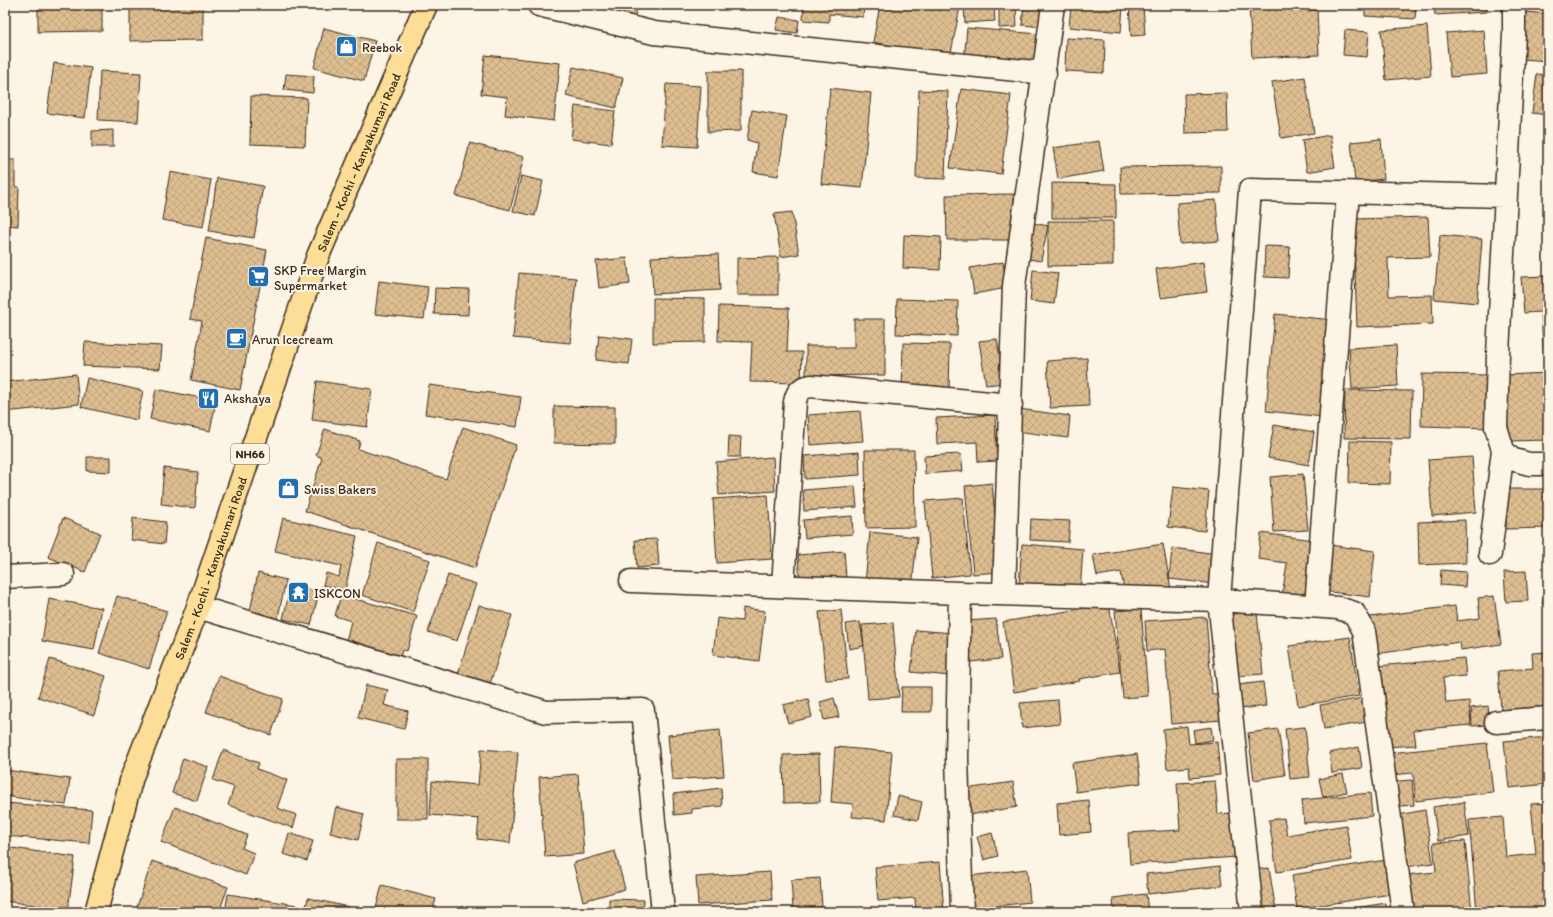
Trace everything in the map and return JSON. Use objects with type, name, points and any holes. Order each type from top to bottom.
[{"type":"highway","name":"Salem - Kochi - Kanyakumari Road","points":[[96,912],[132,777],[198,607],[318,256],[426,5]]},
{"type":"street","points":[[539,5],[654,33],[1045,73]]},
{"type":"street","points":[[1004,594],[1014,286],[1045,73],[1053,5]]},
{"type":"street","points":[[1490,554],[1503,450],[1496,427],[1498,346],[1514,34],[1514,5]]},
{"type":"street","points":[[1252,912],[1219,600],[1250,190],[1505,196]]},
{"type":"street","points":[[1316,606],[1348,193]]},
{"type":"street","points":[[783,586],[795,402],[797,394],[802,388],[811,386],[1011,405]]},
{"type":"street","points":[[1503,450],[1511,459],[1529,464],[1548,464]]},
{"type":"street","points":[[5,576],[63,574]]},
{"type":"street","points":[[631,581],[960,593],[1219,600],[1338,608],[1354,613],[1364,631],[1403,912]]},
{"type":"street","points":[[960,593],[957,758],[962,912]]},
{"type":"street","points":[[198,607],[546,712],[643,710],[663,912]]},
{"type":"street","points":[[1496,722],[1548,718]]},
{"type":"building","points":[[38,5],[102,5],[102,31],[38,32]]},
{"type":"building","points":[[130,5],[203,5],[203,40],[130,41]]},
{"type":"building","points":[[602,5],[637,5],[635,16],[601,10]]},
{"type":"building","points":[[696,5],[741,5],[741,7]]},
{"type":"building","points":[[804,5],[864,5],[863,17],[829,14],[829,22],[803,20]]},
{"type":"building","points":[[880,5],[951,5],[960,7],[950,58],[873,42]]},
{"type":"building","points":[[964,5],[994,5],[995,21],[965,23]]},
{"type":"building","points":[[999,5],[1016,5],[1017,27],[999,28]]},
{"type":"building","points":[[1024,5],[1045,5],[1043,27],[1022,25]]},
{"type":"building","points":[[1071,5],[1123,5],[1121,32],[1069,27]]},
{"type":"building","points":[[1129,5],[1143,5],[1145,35],[1131,36]]},
{"type":"building","points":[[1249,5],[1307,5],[1307,11],[1317,10],[1319,55],[1252,58]]},
{"type":"building","points":[[1322,5],[1364,5],[1364,7],[1322,7]]},
{"type":"building","points":[[1365,5],[1416,5],[1415,19],[1365,16]]},
{"type":"building","points":[[1434,5],[1486,5],[1487,12],[1435,15]]},
{"type":"building","points":[[1526,12],[1548,14],[1548,61],[1523,59]]},
{"type":"building","points":[[779,17],[799,20],[797,33],[776,30]]},
{"type":"building","points":[[1427,26],[1431,76],[1386,80],[1381,30]]},
{"type":"building","points":[[324,28],[375,41],[364,81],[314,68]]},
{"type":"building","points":[[967,28],[1039,34],[1036,67],[964,61]]},
{"type":"building","points":[[1345,30],[1369,32],[1367,57],[1343,55]]},
{"type":"building","points":[[1484,30],[1487,74],[1450,77],[1446,33]]},
{"type":"building","points":[[1066,38],[1105,40],[1104,73],[1065,71]]},
{"type":"building","points":[[485,55],[560,63],[554,121],[505,115],[507,97],[481,94]]},
{"type":"building","points":[[54,63],[91,68],[85,118],[47,113]]},
{"type":"building","points":[[573,67],[623,78],[616,108],[566,96]]},
{"type":"building","points":[[100,71],[141,73],[138,122],[98,120]]},
{"type":"building","points":[[708,71],[741,71],[741,131],[708,132]]},
{"type":"building","points":[[286,74],[314,76],[313,93],[284,90]]},
{"type":"building","points":[[1537,74],[1548,75],[1548,115],[1532,113]]},
{"type":"building","points":[[1305,77],[1314,133],[1281,138],[1272,82]]},
{"type":"building","points":[[666,84],[701,86],[697,147],[662,145]]},
{"type":"building","points":[[830,88],[871,93],[862,188],[821,184]]},
{"type":"building","points":[[961,89],[1011,95],[1001,174],[950,168]]},
{"type":"building","points":[[919,90],[948,91],[945,179],[916,178]]},
{"type":"building","points":[[1227,93],[1228,132],[1185,133],[1184,94]]},
{"type":"building","points":[[251,96],[307,98],[305,146],[250,144]]},
{"type":"building","points":[[575,106],[615,111],[611,144],[571,139]]},
{"type":"building","points":[[752,110],[787,116],[778,176],[753,172],[757,143],[747,140]]},
{"type":"building","points":[[113,130],[113,147],[92,147],[92,131]]},
{"type":"building","points":[[1330,135],[1335,167],[1307,172],[1302,140]]},
{"type":"building","points":[[1381,139],[1384,179],[1355,182],[1351,142]]},
{"type":"building","points":[[1099,141],[1104,171],[1058,179],[1053,148]]},
{"type":"building","points":[[470,143],[524,157],[510,210],[456,196]]},
{"type":"building","points":[[5,160],[15,160],[15,187],[19,187],[18,226],[5,225]]},
{"type":"building","points":[[1221,166],[1221,193],[1121,194],[1120,167]]},
{"type":"building","points":[[170,172],[211,180],[203,227],[162,220]]},
{"type":"building","points":[[521,176],[543,181],[535,216],[513,211]]},
{"type":"building","points":[[217,178],[263,186],[254,238],[209,231]]},
{"type":"building","points":[[1052,183],[1116,184],[1116,218],[1052,218]]},
{"type":"building","points":[[1014,194],[1014,240],[947,240],[946,195]]},
{"type":"building","points":[[1216,200],[1219,241],[1180,244],[1177,203]]},
{"type":"building","points":[[792,212],[799,254],[781,257],[774,214]]},
{"type":"building","points":[[1428,217],[1430,257],[1388,258],[1389,296],[1432,295],[1433,324],[1357,327],[1353,219]]},
{"type":"building","points":[[1048,221],[1113,221],[1113,265],[1048,266]]},
{"type":"building","points":[[1028,222],[1048,226],[1041,261],[1022,258]]},
{"type":"building","points":[[904,235],[941,237],[940,270],[903,268]]},
{"type":"building","points":[[1440,235],[1482,239],[1477,303],[1434,299]]},
{"type":"building","points":[[206,238],[267,250],[240,390],[191,380],[202,321],[190,319]]},
{"type":"building","points":[[1265,246],[1290,247],[1288,278],[1264,277]]},
{"type":"building","points":[[718,254],[720,290],[653,294],[651,257]]},
{"type":"building","points":[[778,257],[778,295],[737,295],[737,258]]},
{"type":"building","points":[[627,258],[630,284],[599,288],[596,261]]},
{"type":"building","points":[[1003,262],[1007,288],[974,294],[970,268]]},
{"type":"building","points":[[1203,262],[1207,292],[1160,298],[1156,269]]},
{"type":"building","points":[[1033,270],[1058,273],[1054,304],[1030,301]]},
{"type":"building","points":[[519,273],[576,278],[570,343],[513,338]]},
{"type":"building","points":[[1548,276],[1548,358],[1544,359],[1541,312],[1524,313],[1521,277]]},
{"type":"building","points":[[379,281],[428,287],[424,319],[375,314]]},
{"type":"building","points":[[435,288],[469,289],[468,315],[434,314]]},
{"type":"building","points":[[653,298],[705,299],[705,342],[653,343]]},
{"type":"building","points":[[897,299],[958,301],[957,336],[896,334]]},
{"type":"building","points":[[719,306],[789,308],[787,352],[802,352],[801,383],[750,382],[752,342],[718,341]]},
{"type":"building","points":[[1275,314],[1333,320],[1324,417],[1266,411]]},
{"type":"building","points":[[854,319],[885,319],[885,375],[806,376],[806,346],[835,346],[836,348],[854,348]]},
{"type":"building","points":[[599,335],[632,339],[629,364],[596,360]]},
{"type":"building","points":[[997,339],[1004,383],[986,385],[979,341]]},
{"type":"building","points":[[85,342],[162,346],[160,369],[83,366]]},
{"type":"building","points":[[903,343],[950,344],[949,393],[902,391]]},
{"type":"building","points":[[1396,345],[1398,386],[1352,389],[1349,348]]},
{"type":"building","points":[[1087,358],[1089,406],[1050,408],[1047,361]]},
{"type":"building","points":[[1548,373],[1548,440],[1508,441],[1505,375]]},
{"type":"building","points":[[76,374],[79,404],[5,412],[5,382]]},
{"type":"building","points":[[1422,374],[1490,375],[1489,428],[1421,426]]},
{"type":"building","points":[[87,378],[143,391],[137,420],[81,407]]},
{"type":"building","points":[[317,381],[372,389],[367,427],[312,420]]},
{"type":"building","points":[[429,385],[521,397],[517,427],[425,414]]},
{"type":"building","points":[[156,389],[216,401],[210,431],[150,419]]},
{"type":"building","points":[[1345,390],[1412,391],[1411,439],[1344,438]]},
{"type":"building","points":[[554,406],[615,407],[615,444],[554,443]]},
{"type":"building","points":[[1019,409],[1070,416],[1068,438],[1016,431]]},
{"type":"building","points":[[860,411],[863,441],[810,445],[808,415]]},
{"type":"building","points":[[995,415],[997,461],[978,462],[977,442],[937,444],[936,418]]},
{"type":"building","points":[[1274,425],[1314,432],[1309,465],[1268,458]]},
{"type":"building","points":[[463,427],[516,445],[475,568],[305,511],[322,458],[316,455],[325,429],[360,441],[358,449],[446,479]]},
{"type":"building","points":[[729,436],[741,437],[740,457],[728,457]]},
{"type":"building","points":[[1350,441],[1391,442],[1390,484],[1349,483]]},
{"type":"building","points":[[865,450],[914,450],[915,527],[866,528]]},
{"type":"building","points":[[859,452],[860,475],[805,479],[804,456]]},
{"type":"building","points":[[961,454],[963,471],[925,474],[924,456]]},
{"type":"building","points":[[87,457],[111,457],[111,472],[87,471]]},
{"type":"building","points":[[773,457],[775,491],[719,495],[716,462]]},
{"type":"building","points":[[1472,457],[1476,512],[1432,516],[1428,460]]},
{"type":"building","points":[[164,468],[198,472],[195,508],[161,504]]},
{"type":"building","points":[[1303,474],[1308,530],[1274,532],[1270,477]]},
{"type":"building","points":[[992,483],[1000,572],[973,574],[965,486]]},
{"type":"building","points":[[855,486],[857,507],[804,511],[803,490]]},
{"type":"building","points":[[1173,487],[1209,491],[1205,531],[1168,527]]},
{"type":"building","points":[[1506,489],[1548,489],[1548,528],[1506,529]]},
{"type":"building","points":[[768,495],[772,559],[717,563],[713,499]]},
{"type":"building","points":[[963,498],[970,574],[932,578],[925,501]]},
{"type":"building","points":[[852,516],[853,534],[805,538],[803,520]]},
{"type":"building","points":[[63,518],[100,533],[85,572],[48,557]]},
{"type":"building","points":[[133,518],[166,522],[164,544],[131,540]]},
{"type":"building","points":[[283,518],[357,536],[345,590],[323,585],[326,573],[339,577],[341,566],[275,551]]},
{"type":"building","points":[[1031,519],[1070,521],[1068,542],[1030,540]]},
{"type":"building","points":[[1465,520],[1466,563],[1419,565],[1418,522]]},
{"type":"building","points":[[870,532],[917,537],[912,588],[865,583]]},
{"type":"building","points":[[1261,533],[1314,540],[1307,599],[1282,596],[1287,563],[1258,559]]},
{"type":"building","points":[[657,539],[659,566],[637,568],[635,540]]},
{"type":"building","points":[[378,543],[430,560],[413,612],[362,595]]},
{"type":"building","points":[[1022,544],[1083,549],[1080,592],[1019,586]]},
{"type":"building","points":[[1163,544],[1171,589],[1125,596],[1121,572],[1097,576],[1093,555]]},
{"type":"building","points":[[1329,545],[1375,551],[1370,597],[1323,591]]},
{"type":"building","points":[[1172,548],[1218,554],[1215,584],[1169,579]]},
{"type":"building","points":[[844,551],[846,578],[800,582],[798,555]]},
{"type":"building","points":[[1441,570],[1466,572],[1465,587],[1440,585]]},
{"type":"building","points":[[1526,571],[1528,601],[1506,602],[1504,572]]},
{"type":"building","points":[[258,573],[286,580],[277,622],[249,616]]},
{"type":"building","points":[[448,575],[476,584],[457,641],[428,632]]},
{"type":"building","points":[[1548,579],[1548,605],[1542,604]]},
{"type":"building","points":[[291,585],[319,592],[311,625],[283,619]]},
{"type":"building","points":[[341,595],[417,616],[407,651],[402,650],[399,660],[345,645],[351,621],[335,616]]},
{"type":"building","points":[[117,596],[167,611],[149,669],[99,653]]},
{"type":"building","points":[[1494,596],[1501,644],[1461,650],[1460,642],[1375,654],[1370,617],[1455,606],[1457,621],[1480,618],[1478,598]]},
{"type":"building","points":[[49,599],[102,608],[94,650],[42,641]]},
{"type":"building","points":[[1109,604],[1120,672],[1079,679],[1080,681],[1014,692],[1003,622]]},
{"type":"building","points":[[479,605],[512,615],[490,684],[458,674]]},
{"type":"building","points":[[743,608],[765,611],[759,661],[713,655],[717,618],[742,621]]},
{"type":"building","points":[[1141,609],[1148,696],[1123,698],[1115,611]]},
{"type":"building","points":[[841,610],[848,679],[826,680],[819,612]]},
{"type":"building","points":[[1257,612],[1263,674],[1238,676],[1232,614]]},
{"type":"building","points":[[1206,617],[1212,694],[1220,694],[1222,720],[1171,724],[1165,649],[1147,651],[1145,621]]},
{"type":"building","points":[[996,619],[1001,659],[970,662],[966,621]]},
{"type":"building","points":[[860,622],[864,646],[849,649],[846,624]]},
{"type":"building","points":[[893,623],[899,697],[868,699],[862,625]]},
{"type":"building","points":[[916,630],[953,633],[949,676],[911,672]]},
{"type":"building","points":[[1350,637],[1359,696],[1298,706],[1289,646]]},
{"type":"building","points":[[1548,652],[1548,706],[1501,710],[1498,671],[1533,668],[1532,653]]},
{"type":"building","points":[[1464,658],[1466,676],[1443,678],[1446,703],[1469,701],[1471,725],[1414,730],[1416,745],[1385,747],[1378,666]]},
{"type":"building","points":[[50,659],[106,676],[94,715],[38,697]]},
{"type":"building","points":[[219,676],[283,699],[271,735],[206,712]]},
{"type":"building","points":[[1263,682],[1266,706],[1240,709],[1237,685]]},
{"type":"building","points":[[366,685],[388,690],[384,705],[408,711],[404,729],[358,718]]},
{"type":"building","points":[[902,687],[931,687],[931,712],[901,712]]},
{"type":"building","points":[[834,698],[839,717],[824,720],[820,702]]},
{"type":"building","points":[[1363,698],[1367,722],[1324,729],[1320,705]]},
{"type":"building","points":[[808,699],[812,717],[788,723],[783,705]]},
{"type":"building","points":[[1058,700],[1060,724],[1022,728],[1020,703]]},
{"type":"building","points":[[1488,706],[1490,725],[1472,726],[1471,708]]},
{"type":"building","points":[[1187,726],[1189,744],[1217,742],[1220,775],[1190,778],[1189,767],[1167,769],[1163,729]]},
{"type":"building","points":[[1211,727],[1213,740],[1195,743],[1193,730]]},
{"type":"building","points":[[1305,727],[1310,777],[1290,779],[1285,729]]},
{"type":"building","points":[[1278,729],[1285,775],[1254,780],[1248,733]]},
{"type":"building","points":[[720,730],[724,776],[672,780],[668,735]]},
{"type":"building","points":[[1548,737],[1548,784],[1509,788],[1504,741]]},
{"type":"building","points":[[1487,743],[1493,792],[1416,801],[1413,773],[1391,775],[1389,753]]},
{"type":"building","points":[[835,747],[892,752],[886,820],[852,817],[853,804],[831,802]]},
{"type":"building","points":[[1359,747],[1362,768],[1332,773],[1329,753]]},
{"type":"building","points":[[481,749],[518,752],[510,843],[477,839],[479,819],[430,815],[432,781],[478,785]]},
{"type":"building","points":[[223,750],[259,763],[257,769],[287,780],[277,808],[297,815],[293,828],[228,805],[234,787],[213,780]]},
{"type":"building","points":[[819,754],[820,802],[784,803],[783,755]]},
{"type":"building","points":[[1137,754],[1141,783],[1076,792],[1072,763]]},
{"type":"building","points":[[183,758],[208,767],[197,801],[172,793]]},
{"type":"building","points":[[396,759],[428,759],[428,819],[396,819]]},
{"type":"building","points":[[5,770],[70,779],[66,805],[5,796]]},
{"type":"building","points":[[578,774],[584,854],[545,857],[539,777]]},
{"type":"building","points":[[1343,774],[1347,792],[1323,797],[1319,779]]},
{"type":"building","points":[[1412,780],[1414,805],[1388,807],[1386,782]]},
{"type":"building","points":[[1215,781],[1218,814],[1235,813],[1238,857],[1130,864],[1128,833],[1180,830],[1177,783]]},
{"type":"building","points":[[1013,782],[1017,807],[969,815],[965,789]]},
{"type":"building","points":[[721,788],[722,806],[692,809],[692,813],[674,815],[673,794]]},
{"type":"building","points":[[1370,793],[1372,816],[1304,823],[1302,800]]},
{"type":"building","points":[[898,796],[922,802],[918,820],[894,815]]},
{"type":"building","points":[[1089,800],[1091,832],[1059,835],[1057,803]]},
{"type":"building","points":[[1464,802],[1469,836],[1438,841],[1433,807]]},
{"type":"building","points":[[5,803],[92,810],[89,843],[5,836]]},
{"type":"building","points":[[1548,803],[1548,909],[1513,912],[1477,912],[1469,820],[1503,817],[1506,857],[1536,854],[1531,804]]},
{"type":"building","points":[[175,807],[247,835],[242,848],[254,853],[246,875],[161,842]]},
{"type":"building","points":[[336,807],[364,814],[358,840],[330,833]]},
{"type":"building","points":[[1425,810],[1433,863],[1406,867],[1398,815]]},
{"type":"building","points":[[1284,818],[1287,835],[1346,825],[1352,860],[1277,872],[1269,820]]},
{"type":"building","points":[[289,833],[313,841],[307,861],[283,854]]},
{"type":"building","points":[[992,833],[998,856],[984,860],[977,837]]},
{"type":"building","points":[[1465,841],[1472,912],[1409,912],[1405,875],[1436,872],[1433,843]]},
{"type":"building","points":[[5,847],[75,857],[68,910],[5,901]]},
{"type":"building","points":[[615,851],[625,889],[583,901],[573,863]]},
{"type":"building","points":[[1386,860],[1391,894],[1297,909],[1292,875]]},
{"type":"building","points":[[152,861],[228,887],[219,912],[151,912],[137,907]]},
{"type":"building","points":[[940,862],[944,912],[916,912],[915,898],[878,901],[875,867]]},
{"type":"building","points":[[1220,866],[1222,886],[1148,894],[1146,874]]},
{"type":"building","points":[[1269,868],[1276,911],[1260,912],[1253,870]]},
{"type":"building","points":[[1027,869],[1030,902],[972,909],[969,876]]},
{"type":"building","points":[[770,872],[772,900],[698,905],[696,877]]},
{"type":"building","points":[[820,878],[822,907],[793,909],[791,880]]},
{"type":"building","points":[[382,885],[436,899],[432,912],[375,912]]},
{"type":"building","points":[[228,894],[297,905],[295,912],[225,912]]},
{"type":"building","points":[[1146,894],[1148,912],[1114,912],[1113,898]]},
{"type":"building","points":[[308,898],[366,911],[366,912],[305,912]]},
{"type":"building","points":[[609,899],[644,900],[643,912],[609,912]]},
{"type":"building","points":[[1386,903],[1387,912],[1349,912],[1349,909]]},
{"type":"building","points":[[462,907],[493,912],[461,912]]},
{"type":"place","name":"Reebok","points":[[346,47]]},
{"type":"place","name":"SKP Free Margin Supermarket","points":[[259,277]]},
{"type":"place","name":"Arun Icecream","points":[[236,339]]},
{"type":"place","name":"Akshaya","points":[[208,398]]},
{"type":"place","name":"Swiss Bakers","points":[[289,489]]},
{"type":"place","name":"ISKCON","points":[[299,593]]}]
